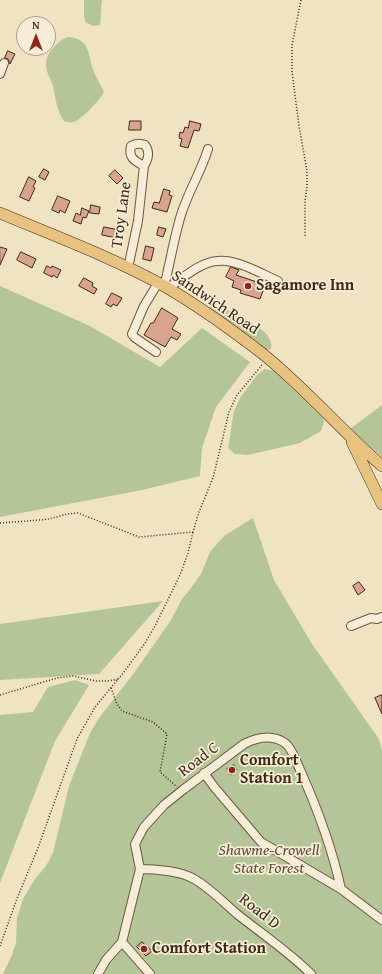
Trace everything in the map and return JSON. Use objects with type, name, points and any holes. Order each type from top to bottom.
[{"type":"main road","name":"Sandwich Road","points":[[0,214],[66,240],[128,268],[164,285],[197,306],[268,358],[382,466]]},
{"type":"main road","points":[[348,434],[382,504]]},
{"type":"street","points":[[0,74],[4,63]]},
{"type":"street","points":[[164,285],[180,215],[188,193],[205,159],[208,149]]},
{"type":"street","name":"Troy Lane","points":[[128,268],[138,221],[144,166]]},
{"type":"street","points":[[156,352],[132,334],[144,306],[164,285],[217,260],[234,262],[278,281]]},
{"type":"street","points":[[351,626],[371,618],[377,619],[382,617]]},
{"type":"street","name":"Road C","points":[[98,974],[106,960],[122,942],[140,869],[135,844],[144,827],[164,805],[181,791],[244,744],[255,739],[278,739],[287,744],[295,758],[318,813],[334,860],[341,889]]},
{"type":"street","points":[[204,773],[261,842],[341,889],[382,920]]},
{"type":"street","name":"Road D","points":[[140,869],[156,869],[193,878],[296,959],[311,974]]},
{"type":"street","points":[[122,942],[150,974]]},
{"type":"path","points":[[301,0],[292,45],[292,72],[307,171],[305,236]]},
{"type":"path","points":[[0,946],[18,896],[38,848],[77,739],[95,707],[119,679],[145,643],[167,604],[188,553],[202,505],[213,478],[229,412],[239,392],[268,358]]},
{"type":"path","points":[[0,523],[49,519],[73,513],[83,515],[143,538],[193,532]]},
{"type":"path","points":[[0,695],[57,678],[73,676],[96,681],[119,679]]},
{"type":"path","points":[[111,688],[117,704],[122,711],[153,722],[166,734],[160,772],[181,791]]},
{"type":"green space","points":[[84,0],[102,0],[100,25],[94,26],[86,23],[84,17]]},
{"type":"green space","points":[[67,37],[75,38],[84,43],[89,52],[94,73],[104,92],[99,100],[86,113],[74,122],[64,121],[59,113],[46,66],[48,56],[56,56],[56,45]]},
{"type":"green space","points":[[0,286],[90,326],[160,367],[202,328],[250,362],[216,407],[202,448],[200,476],[142,490],[0,517]]},
{"type":"green space","points":[[212,305],[216,305],[251,322],[266,334],[271,341],[271,349],[266,350],[208,308]]},
{"type":"green space","points":[[265,369],[274,371],[323,418],[324,422],[321,431],[300,443],[248,455],[235,454],[228,448],[234,411],[240,398],[257,375]]},
{"type":"green space","points":[[382,405],[382,457],[350,429]]},
{"type":"green space","name":"Shawme-Crowell State Forest","points":[[253,518],[274,580],[312,644],[379,739],[382,751],[382,974],[3,974],[16,943],[17,918],[23,899],[35,879],[46,866],[53,853],[69,786],[90,733],[99,718],[134,673],[171,620],[182,599],[201,574],[210,552],[224,536]]},
{"type":"green space","points":[[163,601],[99,674],[0,680],[0,624]]},
{"type":"green space","points":[[75,680],[89,685],[55,741],[0,883],[0,715],[33,712],[48,687]]},
{"type":"building","points":[[8,51],[15,54],[10,64],[8,59],[5,58]]},
{"type":"building","points":[[130,121],[141,121],[141,130],[129,130]]},
{"type":"building","points":[[190,121],[201,124],[199,131],[194,130],[188,148],[180,146],[182,139],[179,138],[180,132],[183,133],[185,127],[188,128]]},
{"type":"building","points":[[44,169],[49,172],[45,180],[39,177]]},
{"type":"building","points":[[115,170],[123,178],[117,184],[109,176]]},
{"type":"building","points":[[29,177],[36,181],[33,187],[35,188],[29,201],[20,197]]},
{"type":"building","points":[[164,189],[170,191],[169,195],[172,196],[167,212],[152,208],[154,202],[159,203]]},
{"type":"building","points":[[58,196],[70,201],[65,213],[60,210],[59,213],[52,210]]},
{"type":"building","points":[[91,205],[100,207],[99,214],[90,213]]},
{"type":"building","points":[[82,208],[89,211],[86,218],[83,217],[81,224],[73,221],[76,213],[80,215]]},
{"type":"building","points":[[104,227],[119,230],[117,238],[102,235]]},
{"type":"building","points":[[159,227],[166,229],[163,237],[157,235]]},
{"type":"building","points":[[146,246],[154,248],[151,261],[143,259]]},
{"type":"building","points":[[0,247],[7,249],[0,265]]},
{"type":"building","points":[[21,252],[36,259],[32,268],[17,260]]},
{"type":"building","points":[[47,266],[51,268],[52,266],[61,270],[57,278],[53,275],[52,277],[44,273]]},
{"type":"building","name":"Sagamore Inn","points":[[231,267],[239,270],[236,275],[263,284],[262,287],[264,288],[260,299],[240,293],[241,290],[232,287],[234,281],[226,277]]},
{"type":"building","points":[[84,278],[93,283],[92,286],[97,289],[94,294],[79,286]]},
{"type":"building","points":[[112,293],[122,298],[117,306],[113,304],[111,307],[106,304]]},
{"type":"building","points":[[162,308],[178,318],[172,329],[181,334],[177,340],[171,337],[165,347],[144,335]]},
{"type":"building","points":[[359,582],[365,590],[358,595],[353,586]]},
{"type":"building","points":[[382,695],[382,714],[375,698]]},
{"type":"building","name":"Comfort Station 1","points":[[234,765],[237,770],[231,775],[227,769]]},
{"type":"building","name":"Comfort Station","points":[[142,942],[152,951],[146,956],[137,947]]},
{"type":"place","name":"Sagamore Inn","points":[[248,286]]},
{"type":"place","name":"Comfort Station 1","points":[[232,770]]},
{"type":"place","name":"Comfort Station","points":[[144,949]]}]
